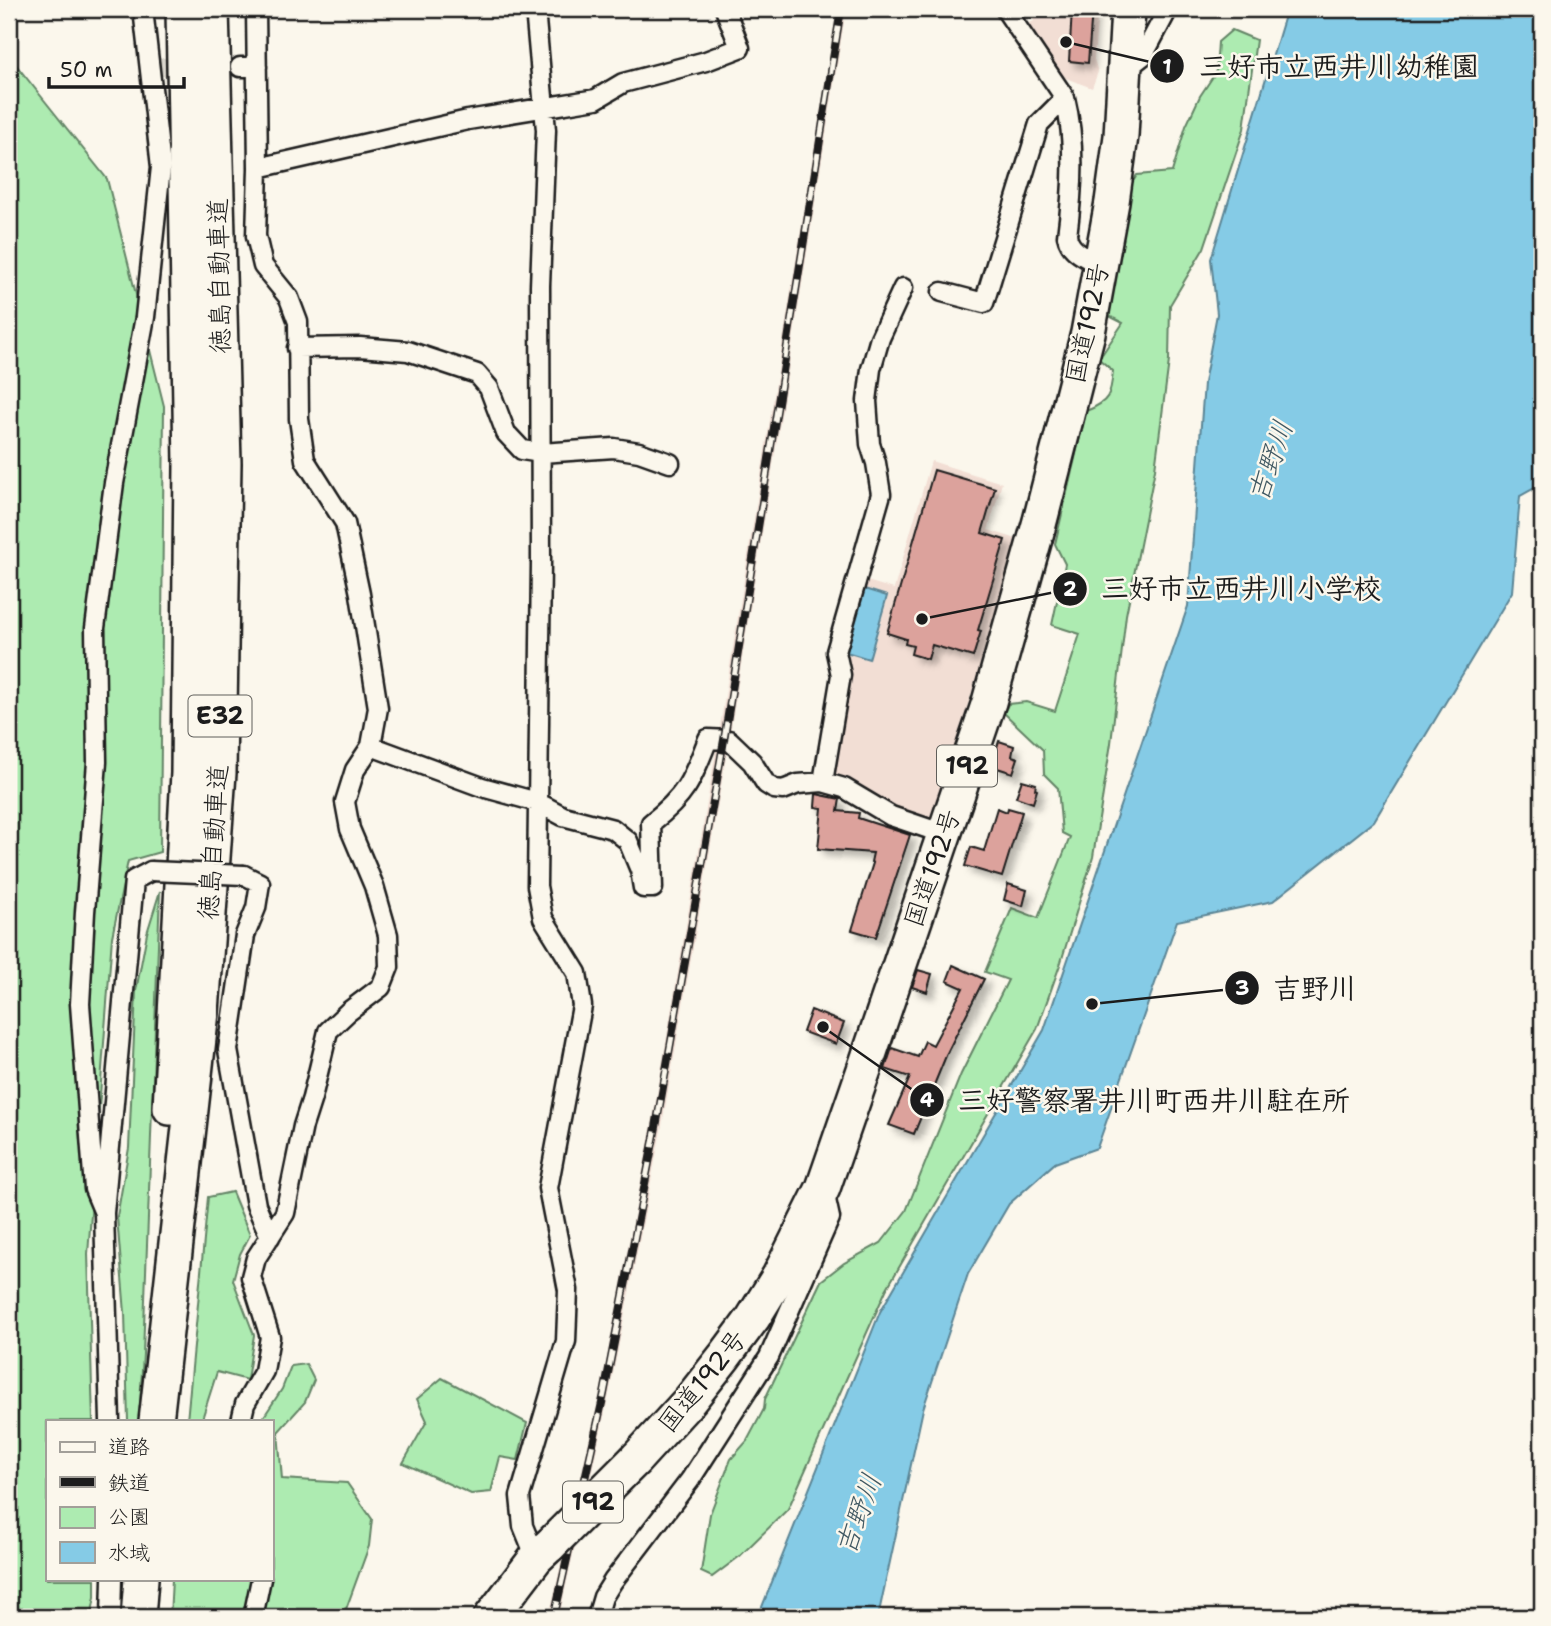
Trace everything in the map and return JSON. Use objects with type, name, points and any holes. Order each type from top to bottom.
[{"type":"highway","name":"徳島自動車道","points":[[156,1420],[188,773],[191,464],[183,9]]},
{"type":"highway","name":"徳島自動車道","points":[[156,1420],[201,1012],[219,773],[224,463],[212,9]]},
{"type":"highway","name":"国道192号","points":[[491,1617],[543,1552],[636,1459],[690,1399],[753,1318],[802,1234],[823,1188],[989,702],[1040,521],[1087,333],[1100,265],[1121,136],[1128,9]]},
{"type":"highway","points":[[138,1617],[141,1580]]},
{"type":"street","points":[[104,1213],[94,1189],[80,1004],[97,762],[95,628],[114,483],[145,317],[161,167],[153,68],[143,9]]},
{"type":"street","points":[[241,1420],[245,1404],[264,1371],[271,1337],[251,1277],[256,1258],[285,1213],[303,1126],[313,1098],[328,1031],[381,987],[389,967],[388,936],[374,886],[350,830],[345,803],[355,770],[371,746],[378,708],[360,594],[345,523],[305,460],[299,419],[298,322],[289,298],[263,266],[256,236],[258,168],[248,67],[256,9]]},
{"type":"street","points":[[535,9],[546,130],[540,286],[537,886],[543,918],[578,973],[582,1006],[548,1188],[568,1290],[566,1341],[520,1496],[523,1526],[543,1552]]},
{"type":"street","points":[[258,168],[468,120],[596,99],[624,83],[706,61],[740,48],[724,9]]},
{"type":"street","points":[[1005,9],[1065,98],[1069,115],[1073,184],[1068,243],[1077,252],[1100,265]]},
{"type":"street","points":[[1125,70],[1143,57],[1168,9]]},
{"type":"street","points":[[942,292],[984,303],[1039,124],[1065,98]]},
{"type":"street","points":[[823,782],[841,675],[835,652],[881,494],[870,444],[867,401],[871,369],[880,338],[903,288]]},
{"type":"street","points":[[297,348],[360,347],[408,351],[477,374],[489,387],[506,433],[522,450],[541,453],[614,448],[639,452],[670,463]]},
{"type":"street","points":[[371,746],[482,787],[537,802],[563,816],[613,829],[628,841],[640,870],[643,888],[653,888],[651,823],[674,806],[691,781],[708,739],[730,740],[752,762],[766,784],[774,789],[783,790],[798,784],[823,782],[844,788],[891,816],[944,834]]},
{"type":"street","points":[[110,1420],[104,1213],[134,880],[151,871],[244,875],[260,883],[257,908],[245,935],[228,1050],[256,1205],[270,1237]]},
{"type":"street","points":[[597,1617],[608,1589],[698,1468],[769,1357],[831,1218],[823,1188]]},
{"type":"street","points":[[111,1617],[112,1580]]},
{"type":"street","points":[[253,1617],[261,1580]]},
{"type":"shaded area","points":[[837,9],[846,9],[729,740],[662,1126],[609,1394],[559,1617],[549,1617],[600,1393],[652,1124]]},
{"type":"shaded area","points":[[1027,9],[1098,9],[1094,59],[1098,72],[1092,88],[1055,74],[1026,25],[1034,21]]},
{"type":"shaded area","points":[[931,461],[1002,483],[988,530],[1020,540],[931,822],[890,807],[830,773],[841,648],[860,579],[894,589]]},
{"type":"green space","points":[[1232,30],[1256,40],[1244,129],[1204,248],[1170,305],[1169,361],[1155,469],[1126,615],[1111,743],[1093,857],[1061,962],[1037,1029],[886,1290],[788,1509],[740,1556],[712,1577],[701,1572],[710,1514],[731,1459],[747,1441],[764,1409],[765,1399],[821,1281],[844,1263],[881,1243],[906,1211],[961,1074],[1008,980],[985,972],[1012,908],[1038,918],[1070,837],[1062,833],[1058,788],[1044,774],[1043,750],[1004,713],[1008,704],[1026,702],[1055,711],[1080,634],[1052,625],[1065,564],[1055,544],[1086,411],[1104,401],[1111,386],[1113,371],[1099,359],[1123,323],[1109,316],[1129,188],[1137,175],[1172,172],[1186,126],[1200,96],[1216,72],[1218,42]]},
{"type":"green space","points":[[9,56],[107,179],[164,406],[160,852],[128,861],[112,937],[88,1254],[93,1420],[46,1420],[46,1580],[95,1580],[95,1597],[91,1617],[9,1617]]},
{"type":"green space","points":[[160,891],[139,1420],[128,1420],[125,1313],[117,1217],[129,1148],[136,991],[147,933]]},
{"type":"green space","points":[[232,1192],[250,1235],[240,1254],[233,1280],[254,1335],[247,1380],[217,1372],[203,1420],[187,1420],[208,1197]]},
{"type":"green space","points":[[306,1364],[314,1380],[305,1402],[278,1432],[282,1479],[347,1483],[372,1519],[369,1546],[345,1617],[170,1617],[172,1580],[273,1580],[273,1420],[262,1420],[282,1389],[291,1366]]},
{"type":"green space","points":[[442,1378],[527,1423],[518,1460],[500,1457],[491,1492],[471,1494],[403,1463],[427,1421],[417,1399]]},
{"type":"water","points":[[1287,9],[1542,9],[1542,484],[1520,496],[1512,592],[1374,821],[1273,901],[1177,921],[1097,1148],[1055,1163],[1009,1204],[968,1274],[923,1409],[878,1617],[758,1617],[880,1312],[1044,1030],[1188,606],[1204,383],[1217,314],[1211,259]]},
{"type":"water","points":[[861,588],[887,596],[869,659],[843,651]]},
{"type":"building","points":[[1072,9],[1092,9],[1088,63],[1069,61]]},
{"type":"building","points":[[934,470],[995,488],[982,533],[1005,540],[978,630],[981,631],[973,657],[932,645],[928,659],[911,654],[913,646],[905,644],[906,639],[887,633]]},
{"type":"building","points":[[999,741],[1014,746],[1012,756],[1018,758],[1013,773],[991,766]]},
{"type":"building","points":[[1022,780],[1036,784],[1033,803],[1016,797]]},
{"type":"building","points":[[816,794],[840,799],[838,811],[859,813],[858,818],[910,835],[876,937],[852,930],[873,863],[873,853],[818,849],[822,808],[815,807]]},
{"type":"building","points":[[997,808],[1007,812],[1008,808],[1022,812],[1002,877],[965,866],[971,847],[984,851]]},
{"type":"building","points":[[1008,884],[1027,890],[1023,906],[1004,900]]},
{"type":"building","points":[[953,965],[984,979],[948,1051],[914,1134],[889,1125],[910,1077],[885,1069],[892,1048],[918,1057],[925,1041],[933,1045],[963,988],[947,981]]},
{"type":"building","points":[[918,970],[932,974],[927,992],[912,987]]},
{"type":"building","points":[[811,1010],[844,1023],[836,1044],[803,1032]]},
{"type":"tunnel","points":[[158,67],[191,67]]},
{"type":"railway","points":[[554,1617],[604,1394],[656,1127],[724,740],[841,9]]},
{"type":"place","name":"三好市立西井川幼稚園","points":[[1066,42]]},
{"type":"place","name":"三好市立西井川小学校","points":[[922,619]]},
{"type":"place","name":"吉野川","points":[[1092,1004]]},
{"type":"place","name":"三好警察署井川町西井川駐在所","points":[[823,1027]]}]
